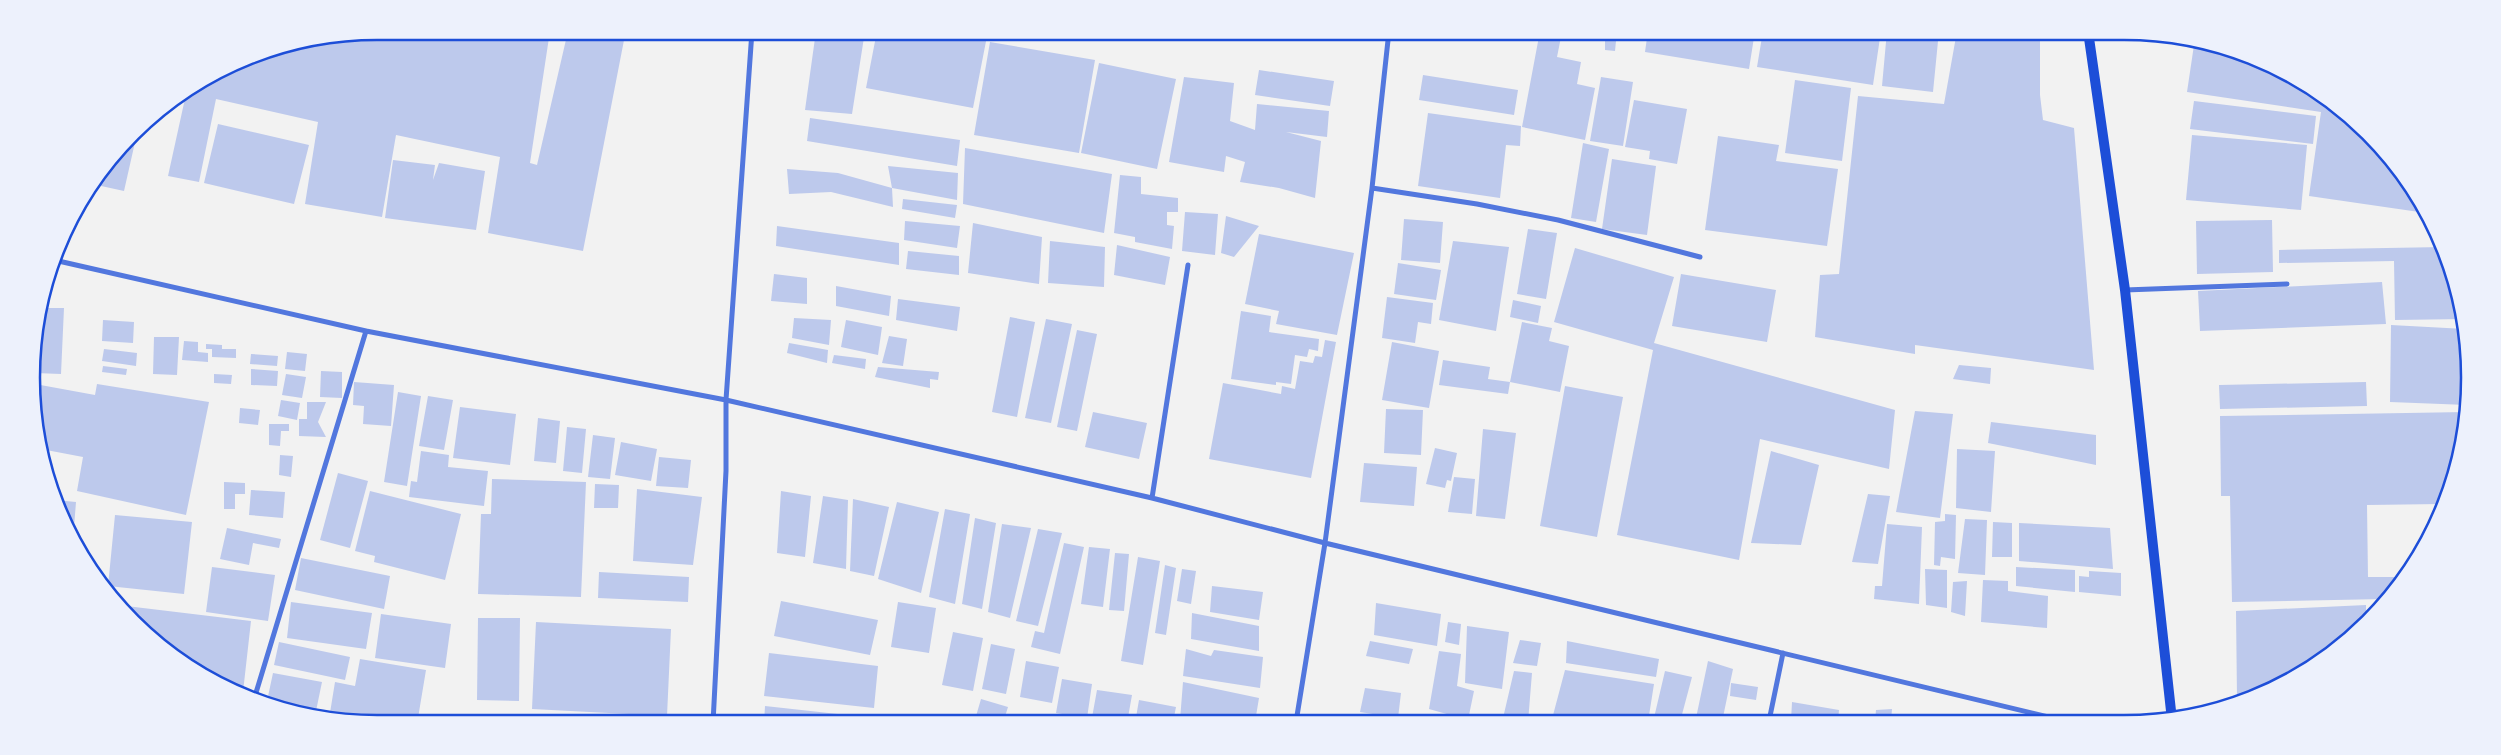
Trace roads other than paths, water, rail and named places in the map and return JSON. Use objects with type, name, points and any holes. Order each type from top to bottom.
[{"type":"main road","points":[[2089,40],[2125,290],[2171,712]]},
{"type":"street","points":[[713,715],[726,471],[726,400],[751,40]]},
{"type":"street","points":[[1297,715],[1325,543],[1372,188],[1388,40]]},
{"type":"street","points":[[1372,188],[1476,204],[1558,220],[1700,257]]},
{"type":"street","points":[[61,262],[366,331],[726,400],[1152,498],[1325,543],[2040,715]]},
{"type":"street","points":[[1152,498],[1188,265]]},
{"type":"street","points":[[2125,290],[2287,284]]},
{"type":"street","points":[[256,692],[366,331]]},
{"type":"street","points":[[1770,715],[1783,653]]}]
